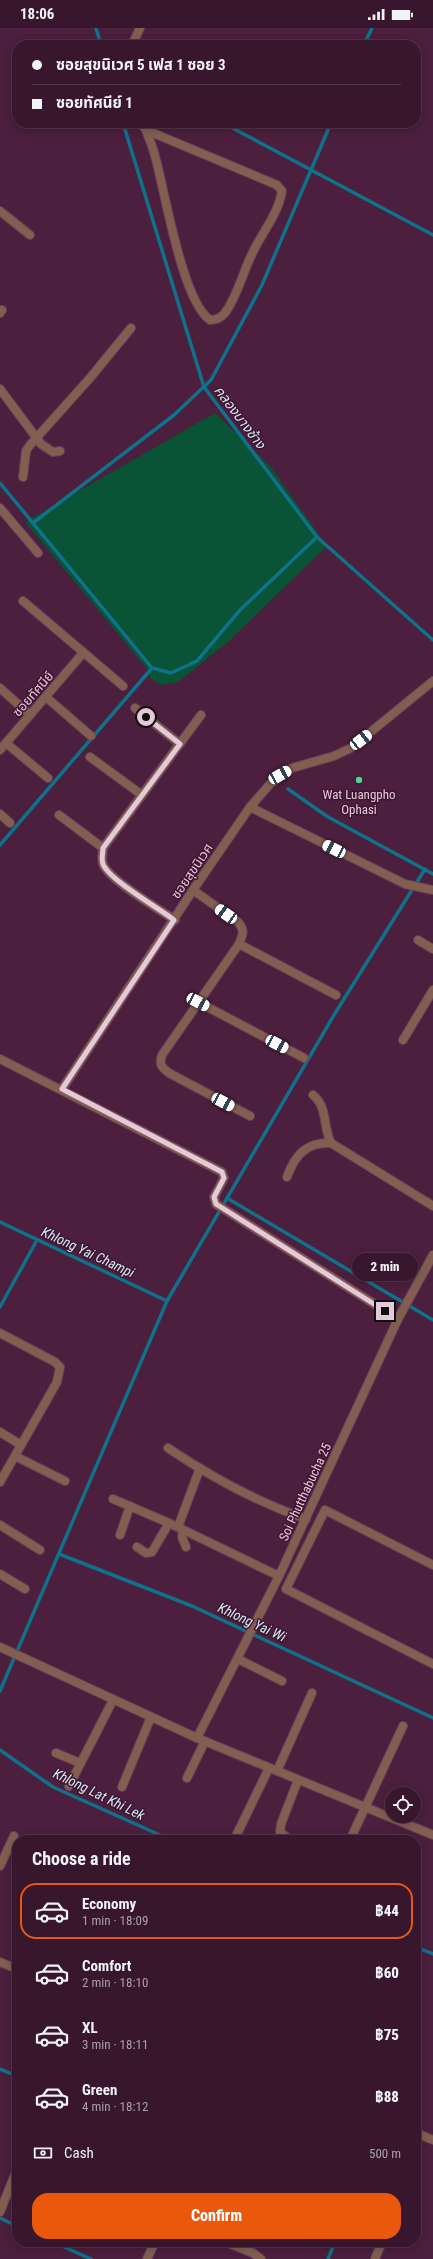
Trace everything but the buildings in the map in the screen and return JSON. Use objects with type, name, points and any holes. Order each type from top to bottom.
[{"type":"street","points":[[134,40],[140,28]]},
{"type":"street","points":[[146,130],[277,185],[282,191],[277,210],[252,254],[238,292],[224,314],[216,320],[210,320],[199,310],[184,271],[170,225],[155,156],[146,130]]},
{"type":"street","points":[[0,211],[30,234]]},
{"type":"street","points":[[23,476],[26,451],[36,437],[90,378],[131,328]]},
{"type":"street","points":[[0,389],[36,437],[49,450],[60,451]]},
{"type":"street","points":[[0,508],[38,553]]},
{"type":"street","points":[[23,600],[123,686]]},
{"type":"street","name":"ซอยทัศนีย์","points":[[0,750],[83,653]]},
{"type":"street","name":"ซอยสุขนิเวศ","points":[[62,1089],[193,890],[250,807],[280,775],[292,768],[334,756],[351,748],[433,681]]},
{"type":"street","points":[[0,688],[30,715]]},
{"type":"street","points":[[46,697],[91,736]]},
{"type":"street","points":[[135,708],[180,744]]},
{"type":"street","points":[[174,920],[107,871],[102,863],[103,848],[201,715]]},
{"type":"street","points":[[6,743],[48,778]]},
{"type":"street","points":[[90,757],[142,795]]},
{"type":"street","points":[[250,807],[405,884],[431,889]]},
{"type":"street","points":[[0,814],[10,823]]},
{"type":"street","points":[[59,815],[103,848]]},
{"type":"street","points":[[193,890],[242,927],[243,933],[239,944],[162,1055],[160,1062],[162,1068],[168,1073],[250,1116]]},
{"type":"street","points":[[418,940],[433,949]]},
{"type":"street","points":[[239,944],[336,995]]},
{"type":"street","points":[[403,1040],[433,990]]},
{"type":"street","points":[[198,1002],[304,1058]]},
{"type":"street","points":[[1,1062],[62,1089],[222,1172],[224,1178],[214,1197],[214,1201],[220,1207],[398,1319]]},
{"type":"street","points":[[313,1095],[322,1105],[327,1136],[331,1143]]},
{"type":"street","points":[[287,1177],[295,1158],[301,1153],[318,1142],[331,1143],[433,1206]]},
{"type":"street","name":"Soi Phutthabucha 25","points":[[197,1738],[279,1576],[398,1319],[433,1255]]},
{"type":"street","points":[[0,1333],[55,1362],[60,1367],[57,1382],[0,1482]]},
{"type":"street","points":[[0,1432],[21,1445]]},
{"type":"street","points":[[168,1448],[200,1468],[260,1501],[306,1519]]},
{"type":"street","points":[[15,1456],[65,1481]]},
{"type":"street","points":[[186,1547],[182,1537],[181,1528],[200,1468]]},
{"type":"street","points":[[113,1499],[181,1528],[279,1576]]},
{"type":"street","points":[[120,1535],[130,1506]]},
{"type":"street","points":[[433,1565],[325,1510],[286,1589],[433,1664]]},
{"type":"street","points":[[137,1547],[146,1552],[152,1552],[169,1523]]},
{"type":"street","points":[[0,1525],[40,1550]]},
{"type":"street","points":[[0,1574],[25,1589]]},
{"type":"street","points":[[2,1648],[197,1738],[433,1835]]},
{"type":"street","points":[[238,1659],[282,1681]]},
{"type":"street","points":[[237,1835],[273,1770],[312,1693]]},
{"type":"street","points":[[69,1786],[113,1700]]},
{"type":"street","points":[[122,1787],[151,1717]]},
{"type":"street","points":[[352,1835],[403,1726]]},
{"type":"street","points":[[187,1778],[206,1741]]},
{"type":"street","points":[[56,1753],[80,1763]]},
{"type":"street","points":[[284,1835],[280,1832],[281,1824],[298,1780]]},
{"type":"street","points":[[0,1866],[12,1840]]},
{"type":"street","points":[[0,1962],[12,1967]]},
{"type":"street","points":[[421,2135],[433,2140]]},
{"type":"street","points":[[0,2212],[12,2182]]},
{"type":"street","points":[[148,2259],[153,2247]]},
{"type":"street","points":[[238,2247],[253,2253],[261,2259]]},
{"type":"street","points":[[375,2259],[380,2247]]},
{"type":"green space","points":[[215,413],[270,466],[327,546],[229,641],[178,682],[161,685],[150,678],[148,670],[25,522]]},
{"type":"waterway","name":"คลองบางช้าง","points":[[96,28],[100,40]]},
{"type":"waterway","points":[[366,40],[372,28]]},
{"type":"waterway","name":"คลองบางช้าง","points":[[125,128],[204,387],[317,537],[433,640]]},
{"type":"waterway","points":[[232,128],[433,235]]},
{"type":"waterway","points":[[33,523],[174,415],[211,380],[262,285],[329,128]]},
{"type":"waterway","points":[[0,483],[152,668]]},
{"type":"waterway","points":[[0,845],[152,668],[171,673],[197,661],[240,610],[317,537]]},
{"type":"waterway","points":[[288,789],[328,817],[433,874]]},
{"type":"waterway","points":[[0,1691],[167,1301],[334,1015],[425,869]]},
{"type":"waterway","points":[[227,1198],[433,1320]]},
{"type":"waterway","name":"Khlong Yai Champi","points":[[0,1222],[167,1301]]},
{"type":"waterway","points":[[0,1307],[37,1240]]},
{"type":"waterway","name":"Khlong Yai Wi","points":[[59,1554],[192,1606],[433,1718]]},
{"type":"waterway","name":"Khlong Lat Khi Lek","points":[[0,1750],[53,1787],[160,1835]]},
{"type":"waterway","name":"Khlong Lat Khi Lek","points":[[421,1949],[433,1954]]},
{"type":"waterway","points":[[0,2069],[12,2074]]},
{"type":"waterway","points":[[0,2218],[12,2224]]},
{"type":"waterway","points":[[64,2247],[91,2259]]},
{"type":"waterway","points":[[328,2259],[333,2247]]},
{"type":"place","name":"Wat Luangpho Ophasi","points":[[359,780]]},
{"type":"route","points":[[146,717],[180,744],[103,848],[102,863],[107,871],[117,880],[174,920],[62,1089],[222,1172],[224,1178],[214,1197],[216,1204],[385,1311]]}]
